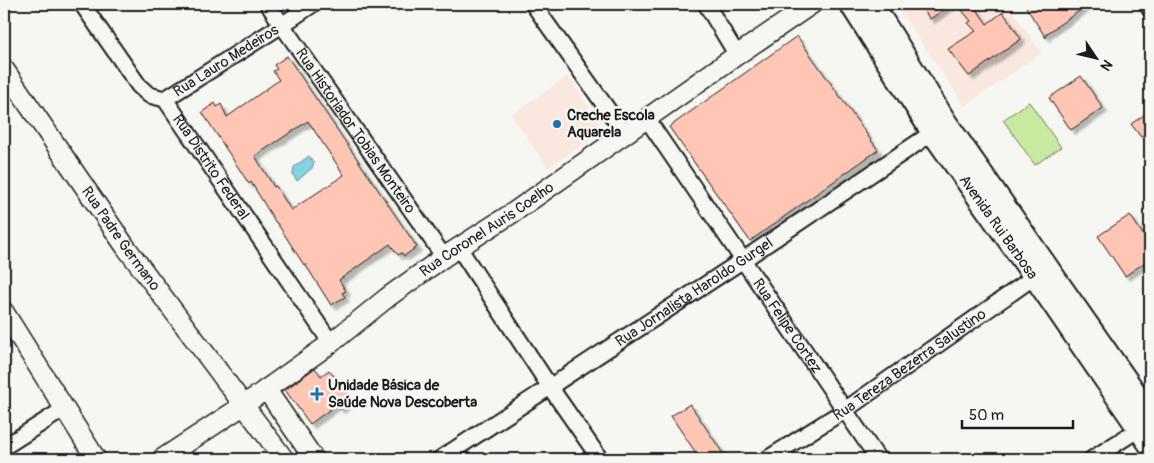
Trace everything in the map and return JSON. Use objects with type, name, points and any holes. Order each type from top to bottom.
[{"type":"main road","name":"Avenida Rui Barbosa","points":[[850,4],[1041,272],[1144,426],[1150,446]]},
{"type":"main road","name":"Avenida Rui Barbosa","points":[[873,4],[940,128]]},
{"type":"main road","name":"Avenida Rui Barbosa","points":[[1041,272],[1150,413]]},
{"type":"street","name":"Rua Distrito Federal","points":[[82,4],[139,86],[149,95],[165,99],[331,343]]},
{"type":"street","name":"Rua Historiador Tobias Monteiro","points":[[268,4],[550,387],[600,459]]},
{"type":"street","name":"Rua Lauro Medeiros","points":[[165,99],[313,4]]},
{"type":"street","points":[[533,4],[625,134]]},
{"type":"street","points":[[706,4],[737,55]]},
{"type":"street","name":"Rua Coronel Auris Coelho","points":[[162,459],[331,343],[388,297],[514,212],[812,4]]},
{"type":"street","points":[[1147,4],[1150,9]]},
{"type":"street","name":"Rua Padre Germano","points":[[4,69],[125,246],[284,459]]},
{"type":"street","name":"Rua Felipe Cortez","points":[[647,119],[878,459]]},
{"type":"street","name":"Rua Jornalista Haroldo Gurgel","points":[[440,459],[940,128]]},
{"type":"street","name":"Rua Tereza Bezerra Salustino","points":[[768,459],[845,410],[1041,272]]},
{"type":"street","points":[[4,312],[96,459]]},
{"type":"street","points":[[266,389],[314,459]]},
{"type":"street","points":[[4,447],[64,409]]},
{"type":"street","points":[[1092,459],[1144,426]]},
{"type":"shaded area","points":[[895,4],[1008,4],[1041,53],[965,106]]},
{"type":"shaded area","points":[[568,76],[604,130],[548,168],[511,115]]},
{"type":"green space","points":[[1029,102],[1061,147],[1035,165],[1003,120]]},
{"type":"water","points":[[309,156],[314,163],[312,168],[297,181],[293,175],[294,167]]},
{"type":"building","points":[[919,4],[952,4],[930,19]]},
{"type":"building","points":[[957,4],[973,4],[987,24],[1003,12],[1021,39],[969,76],[948,49],[976,31],[968,23],[971,21]]},
{"type":"building","points":[[1024,4],[1089,4],[1046,34],[1046,38]]},
{"type":"building","points":[[797,36],[878,150],[750,241],[669,127]]},
{"type":"building","points":[[287,56],[417,247],[404,256],[402,253],[398,255],[390,244],[339,280],[346,291],[342,293],[345,297],[331,305],[251,182],[249,184],[202,112],[215,103],[217,107],[221,104],[227,117],[279,80],[273,71],[277,69],[274,65]],"holes":[[[308,121],[344,175],[291,210],[255,156]]]},
{"type":"building","points":[[1081,76],[1103,108],[1071,130],[1049,98]]},
{"type":"building","points":[[1150,111],[1150,131],[1141,137],[1131,124]]},
{"type":"building","points":[[1130,215],[1150,245],[1150,259],[1125,276],[1098,236]]},
{"type":"building","name":"Unidade Básica de Saúde Nova Descoberta","points":[[315,368],[321,376],[329,370],[352,400],[340,409],[336,405],[310,424],[285,390]]},
{"type":"building","points":[[690,404],[724,455],[718,459],[700,459],[671,416]]},
{"type":"place","name":"Creche Escola Aquarela","points":[[557,124]]},
{"type":"place","name":"Unidade Básica de Saúde Nova Descoberta","points":[[317,394]]}]
